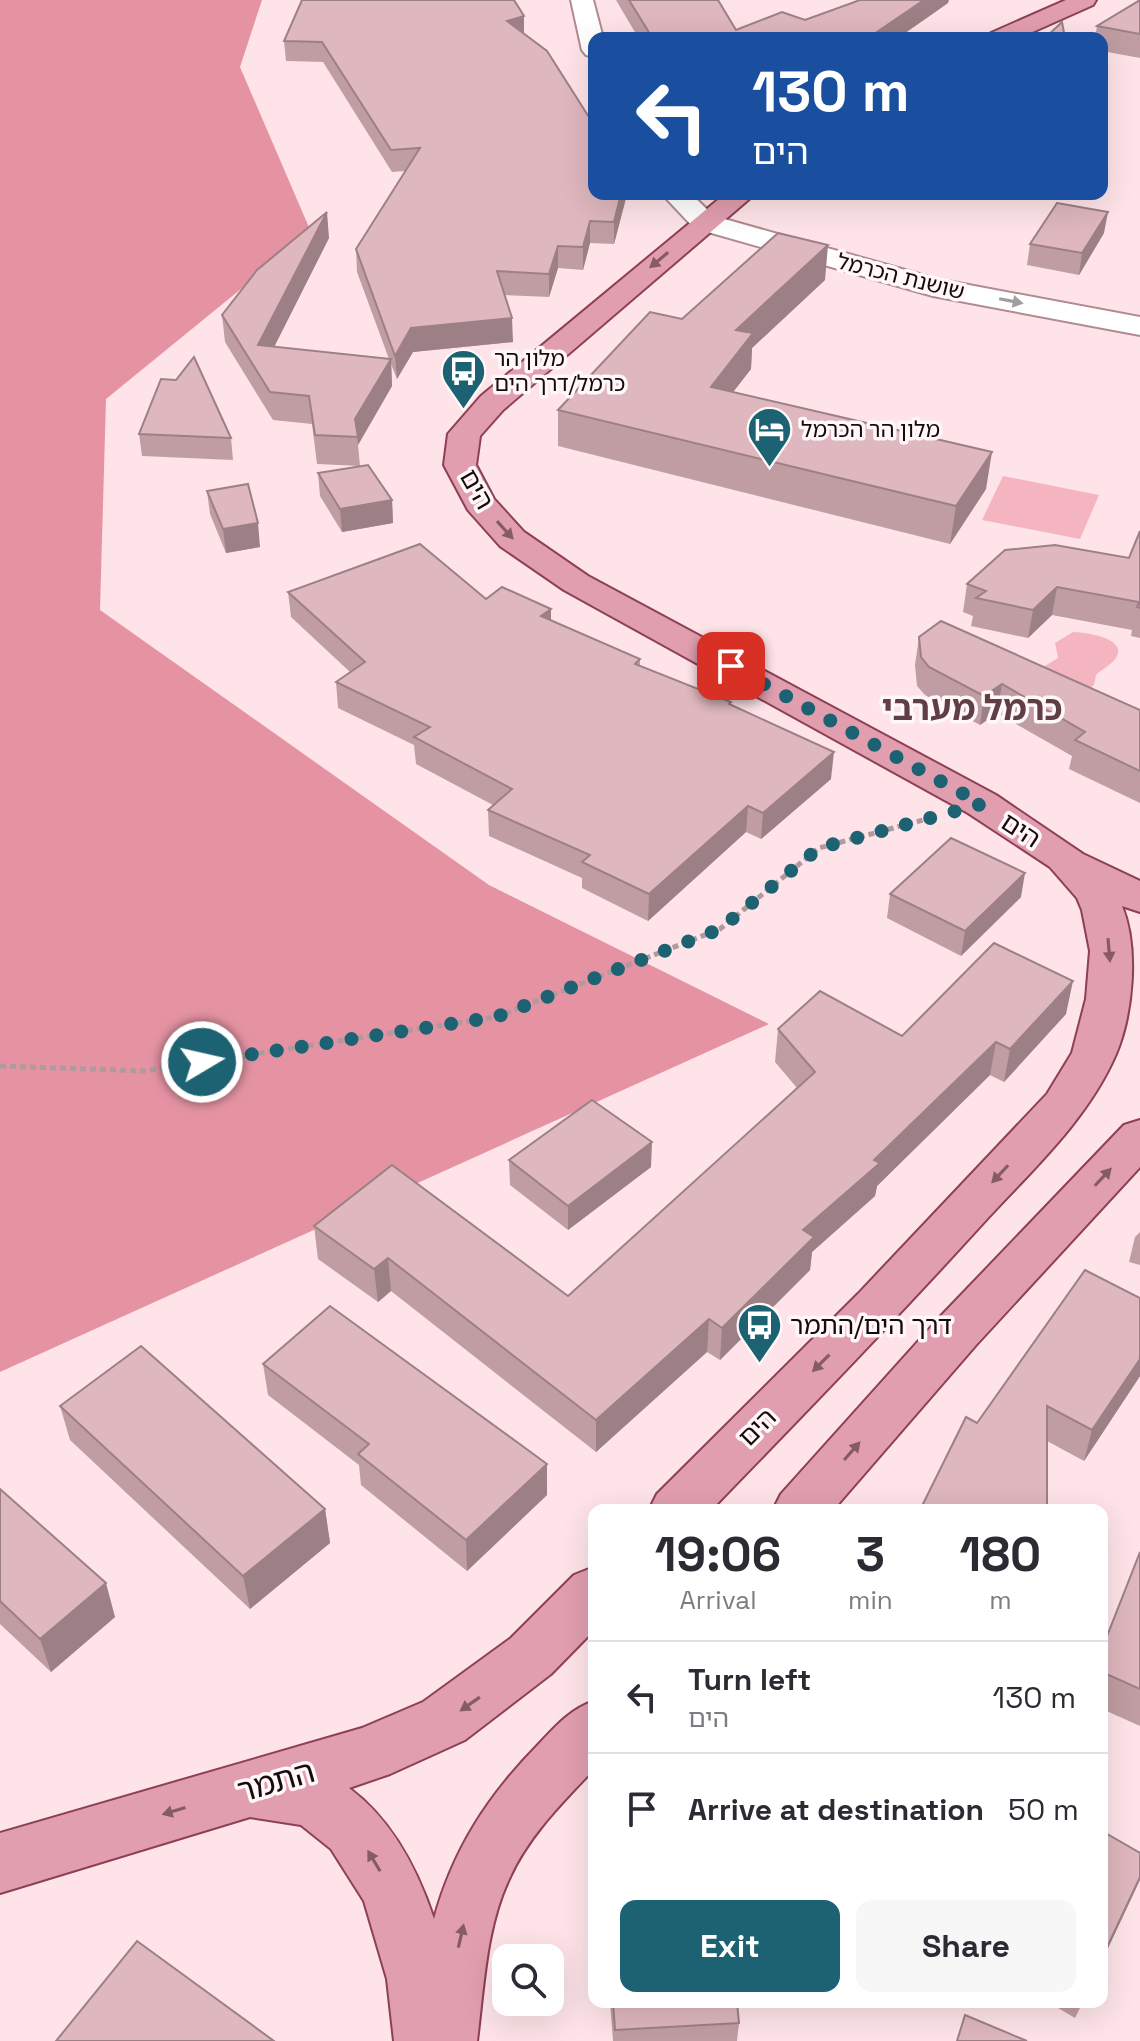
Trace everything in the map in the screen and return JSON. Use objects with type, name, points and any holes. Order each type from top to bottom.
[{"type":"main road","points":[[1013,32],[1085,0]]},
{"type":"main road","name":"הים","points":[[682,1504],[876,1308],[1063,1106],[1094,1053],[1108,999],[1111,951],[1103,910],[1095,893],[1064,858],[982,804],[576,583],[512,539],[480,503],[460,465],[464,434],[492,403],[734,200]]},
{"type":"main road","points":[[1064,858],[1140,898]]},
{"type":"main road","points":[[805,1504],[958,1331],[1140,1138]]},
{"type":"main road","name":"התמר","points":[[0,1863],[369,1754],[444,1721],[531,1656],[588,1598]]},
{"type":"main road","points":[[444,2041],[456,1958],[469,1901],[486,1858],[520,1807],[588,1734]]},
{"type":"main road","points":[[240,1791],[299,1795],[329,1809],[358,1836],[405,1922],[424,2000],[427,2041]]},
{"type":"street","points":[[582,0],[590,32]]},
{"type":"street","name":"שושנת הכרמל","points":[[681,200],[704,222],[933,287],[1140,326]]},
{"type":"path","points":[[0,1066],[143,1071],[496,1017],[720,929],[819,848],[982,804]]},
{"type":"shaded area","points":[[0,0],[262,0],[240,67],[311,232],[106,399],[100,610],[489,885],[769,1024],[0,1372]]},
{"type":"shaded area","points":[[1003,476],[1099,495],[1080,539],[982,520]]},
{"type":"shaded area","points":[[1073,632],[1104,638],[1111,641],[1118,651],[1116,658],[1096,675],[1094,685],[1088,689],[1033,673],[1058,658],[1055,643]]},
{"type":"building","points":[[302,0],[514,0],[524,16],[507,21],[547,51],[588,116],[588,200],[620,200],[614,222],[590,221],[583,247],[558,246],[549,274],[497,271],[512,318],[411,328],[395,356],[356,249],[420,148],[391,150],[322,42],[284,41]]},
{"type":"building","points":[[629,0],[718,0],[736,30],[782,12],[805,20],[860,0],[924,0],[877,32],[649,32]]},
{"type":"building","points":[[1140,0],[1140,34],[1097,26]]},
{"type":"building","points":[[1062,22],[1064,32],[1051,32]]},
{"type":"building","points":[[1057,203],[1108,212],[1082,253],[1030,244]]},
{"type":"building","points":[[327,212],[258,345],[391,359],[355,419],[358,437],[315,435],[309,396],[270,392],[222,315],[257,270]]},
{"type":"building","points":[[778,233],[828,245],[736,330],[753,333],[711,387],[992,452],[956,506],[558,410],[650,312],[682,319]]},
{"type":"building","points":[[194,357],[231,438],[139,434],[161,379],[176,380]]},
{"type":"building","points":[[368,465],[392,500],[340,509],[318,473]]},
{"type":"building","points":[[248,484],[258,523],[223,529],[207,491]]},
{"type":"building","points":[[1140,531],[1140,608],[1137,607],[1139,602],[1057,587],[1033,610],[976,598],[986,591],[967,584],[1005,550],[1055,545],[1129,558]]},
{"type":"building","points":[[420,544],[486,599],[502,587],[551,609],[541,616],[640,659],[635,664],[731,702],[729,704],[834,752],[763,813],[748,806],[649,894],[582,862],[590,855],[488,810],[512,789],[414,737],[430,727],[336,682],[365,662],[288,592]]},
{"type":"building","points":[[941,621],[1140,710],[1140,771],[1075,740],[1085,732],[1002,684],[984,696],[929,667],[921,657],[919,637]]},
{"type":"building","points":[[951,838],[1025,873],[965,931],[890,894]]},
{"type":"building","points":[[994,943],[1073,981],[1010,1049],[996,1042],[874,1160],[880,1163],[803,1230],[814,1237],[722,1328],[709,1319],[596,1420],[388,1258],[374,1269],[314,1226],[392,1165],[568,1296],[815,1072],[778,1029],[820,991],[902,1036]]},
{"type":"building","points":[[592,1100],[652,1142],[568,1206],[509,1160]]},
{"type":"building","points":[[1085,1270],[1140,1298],[1140,1359],[1092,1430],[1047,1406],[1047,1504],[923,1504],[966,1417],[977,1423]]},
{"type":"building","points":[[330,1306],[547,1464],[466,1540],[358,1454],[369,1444],[263,1364]]},
{"type":"building","points":[[141,1346],[325,1509],[243,1576],[60,1406]]},
{"type":"building","points":[[0,1489],[106,1583],[40,1639],[0,1601]]},
{"type":"building","points":[[1140,1552],[1140,1689],[1108,1675],[1108,1634]]},
{"type":"building","points":[[1108,1834],[1140,1853],[1140,1877],[1108,1945]]},
{"type":"building","points":[[137,1941],[274,2041],[56,2041]]},
{"type":"building","points":[[613,2008],[738,2008],[739,2023],[615,2030]]},
{"type":"building","points":[[965,2015],[1027,2041],[957,2041]]},
{"type":"place","name":"מלון הר כרמל/דרך הים","points":[[463,410]]},
{"type":"place","name":"מלון הר הכרמל","points":[[770,468]]},
{"type":"place","name":"דרך הים/התמר","points":[[759,1364]]},
{"type":"district","name":"כרמל מערבי","points":[[972,708]]},
{"type":"route","points":[[202,1062],[496,1017],[720,929],[819,848],[982,804],[731,666]]}]
